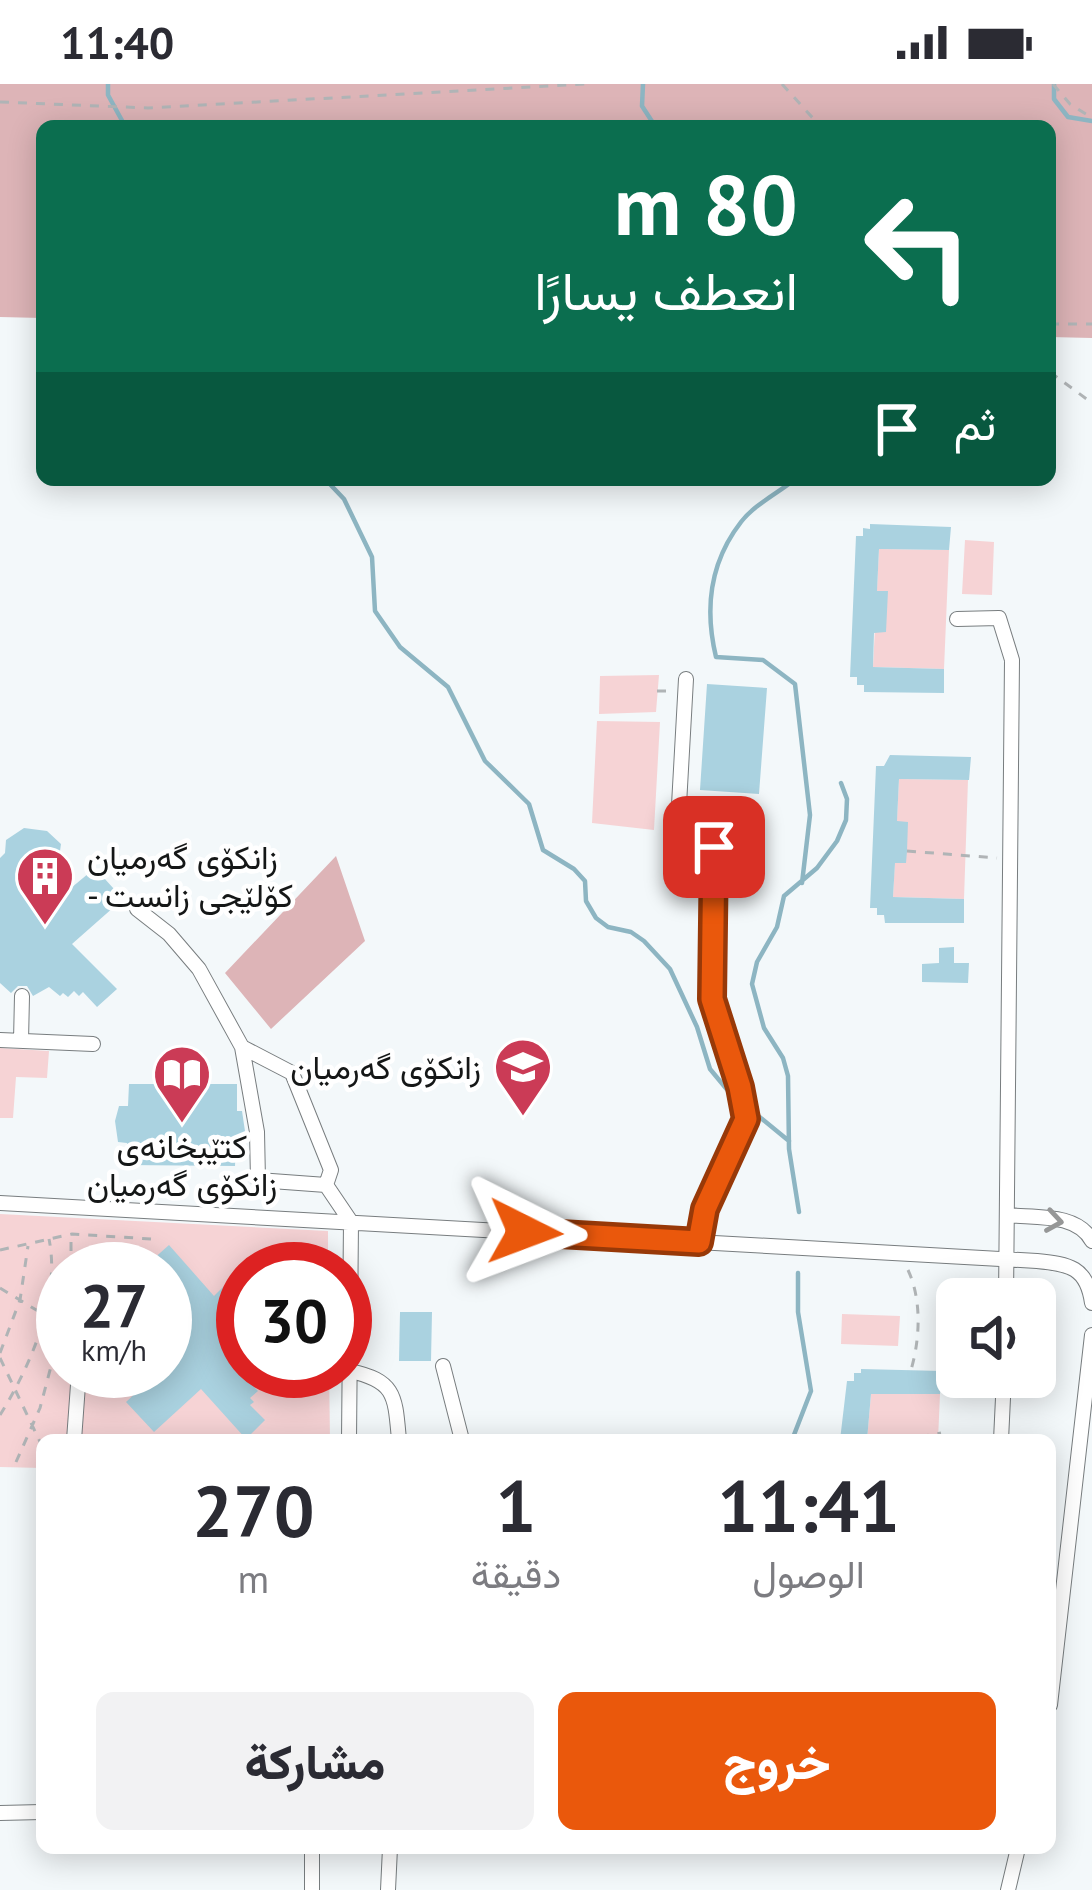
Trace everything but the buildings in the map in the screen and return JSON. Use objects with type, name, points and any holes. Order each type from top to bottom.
[{"type":"street","points":[[957,619],[999,618],[1009,644],[1012,672],[1007,1278]]},
{"type":"street","points":[[686,679],[676,841],[714,847],[712,999],[746,1119],[705,1209],[699,1242]]},
{"type":"street","points":[[137,909],[169,934],[199,969],[242,1047],[257,1132],[258,1180],[326,1185]]},
{"type":"street","points":[[21,1041],[22,997]]},
{"type":"street","points":[[0,1040],[93,1044]]},
{"type":"street","points":[[242,1047],[292,1073],[331,1170],[326,1185]]},
{"type":"street","points":[[326,1185],[351,1222],[351,1242]]},
{"type":"street","points":[[0,1203],[1057,1262],[1078,1269],[1088,1281],[1092,1303]]},
{"type":"street","points":[[1007,1215],[1070,1222],[1083,1227],[1092,1241]]},
{"type":"street","points":[[1056,1669],[1085,1489],[1092,1335]]},
{"type":"street","points":[[443,1366],[460,1434]]},
{"type":"street","points":[[372,1374],[390,1389],[397,1434]]},
{"type":"street","points":[[74,1434],[77,1398]]},
{"type":"street","points":[[349,1398],[350,1434]]},
{"type":"street","points":[[1001,1434],[1003,1398]]},
{"type":"street","points":[[0,1813],[36,1812]]},
{"type":"street","points":[[312,1854],[312,1890]]},
{"type":"street","points":[[388,1890],[390,1854]]},
{"type":"street","points":[[1008,1890],[1017,1854]]},
{"type":"path","points":[[0,102],[148,108],[586,84]]},
{"type":"path","points":[[782,84],[815,120]]},
{"type":"path","points":[[1053,84],[1070,104],[1092,118]]},
{"type":"path","points":[[1056,323],[1092,324]]},
{"type":"path","points":[[1056,376],[1092,403]]},
{"type":"path","points":[[907,851],[1011,860]]},
{"type":"path","points":[[71,1234],[71,1242]]},
{"type":"path","points":[[0,1250],[71,1234],[151,1239]]},
{"type":"path","points":[[28,1244],[20,1300],[0,1356],[36,1434]]},
{"type":"path","points":[[898,1253],[912,1275],[917,1297],[911,1370]]},
{"type":"path","points":[[0,1288],[36,1310]]},
{"type":"path","points":[[0,1415],[15,1390],[36,1333]]},
{"type":"path","points":[[16,1462],[43,1398]]},
{"type":"path","points":[[930,1434],[940,1432]]},
{"type":"shaded area","points":[[0,84],[1092,84],[1092,338],[1056,337],[1056,120],[36,120],[36,318],[0,317]]},
{"type":"shaded area","points":[[965,540],[994,542],[992,595],[962,594]]},
{"type":"shaded area","points":[[879,549],[949,550],[944,669],[873,667]]},
{"type":"shaded area","points":[[659,675],[656,712],[599,714],[600,676]]},
{"type":"shaded area","points":[[597,721],[660,722],[654,830],[592,823]]},
{"type":"shaded area","points":[[899,779],[968,780],[964,899],[893,897]]},
{"type":"shaded area","points":[[336,856],[365,941],[271,1029],[225,973]]},
{"type":"shaded area","points":[[0,1048],[49,1051],[47,1078],[16,1077],[13,1118],[0,1118]]},
{"type":"shaded area","points":[[0,1214],[328,1231],[328,1242],[216,1242],[216,1398],[329,1398],[330,1434],[36,1434],[36,1468],[0,1467]]},
{"type":"shaded area","points":[[842,1314],[900,1316],[898,1346],[841,1344]]},
{"type":"shaded area","points":[[871,1394],[936,1394],[938,1434],[868,1434]]},
{"type":"waterway","points":[[108,84],[108,95],[122,120]]},
{"type":"waterway","points":[[643,84],[642,106],[651,120]]},
{"type":"waterway","points":[[1054,84],[1054,99],[1068,117],[1092,121]]},
{"type":"waterway","points":[[332,486],[344,499],[372,557],[375,611],[400,647],[448,687],[485,761],[529,804],[543,850],[585,881],[586,901],[596,918],[608,927],[631,932],[670,969],[710,1069],[734,1098]]},
{"type":"waterway","points":[[786,486],[753,510],[731,537],[716,569],[710,620],[716,657],[763,660],[795,684],[810,815],[802,883]]},
{"type":"waterway","points":[[799,1212],[789,1149],[788,1076],[764,1028],[752,984],[757,962],[777,927],[784,896],[817,868],[837,841],[846,820],[847,799],[841,783]]},
{"type":"waterway","points":[[756,1114],[789,1141]]},
{"type":"waterway","points":[[794,1434],[811,1391],[798,1312],[798,1273]]},
{"type":"place","name":"زانکۆی گەرمیان - کۆلێجی زانست","points":[[45,927]]},
{"type":"place","name":"زانکۆی گەرمیان","points":[[523,1118]]},
{"type":"place","name":"کتێبخانەی زانکۆی گەرمیان","points":[[182,1125]]},
{"type":"route","points":[[525,1232],[699,1242],[705,1209],[746,1119],[712,999],[714,847]]}]
